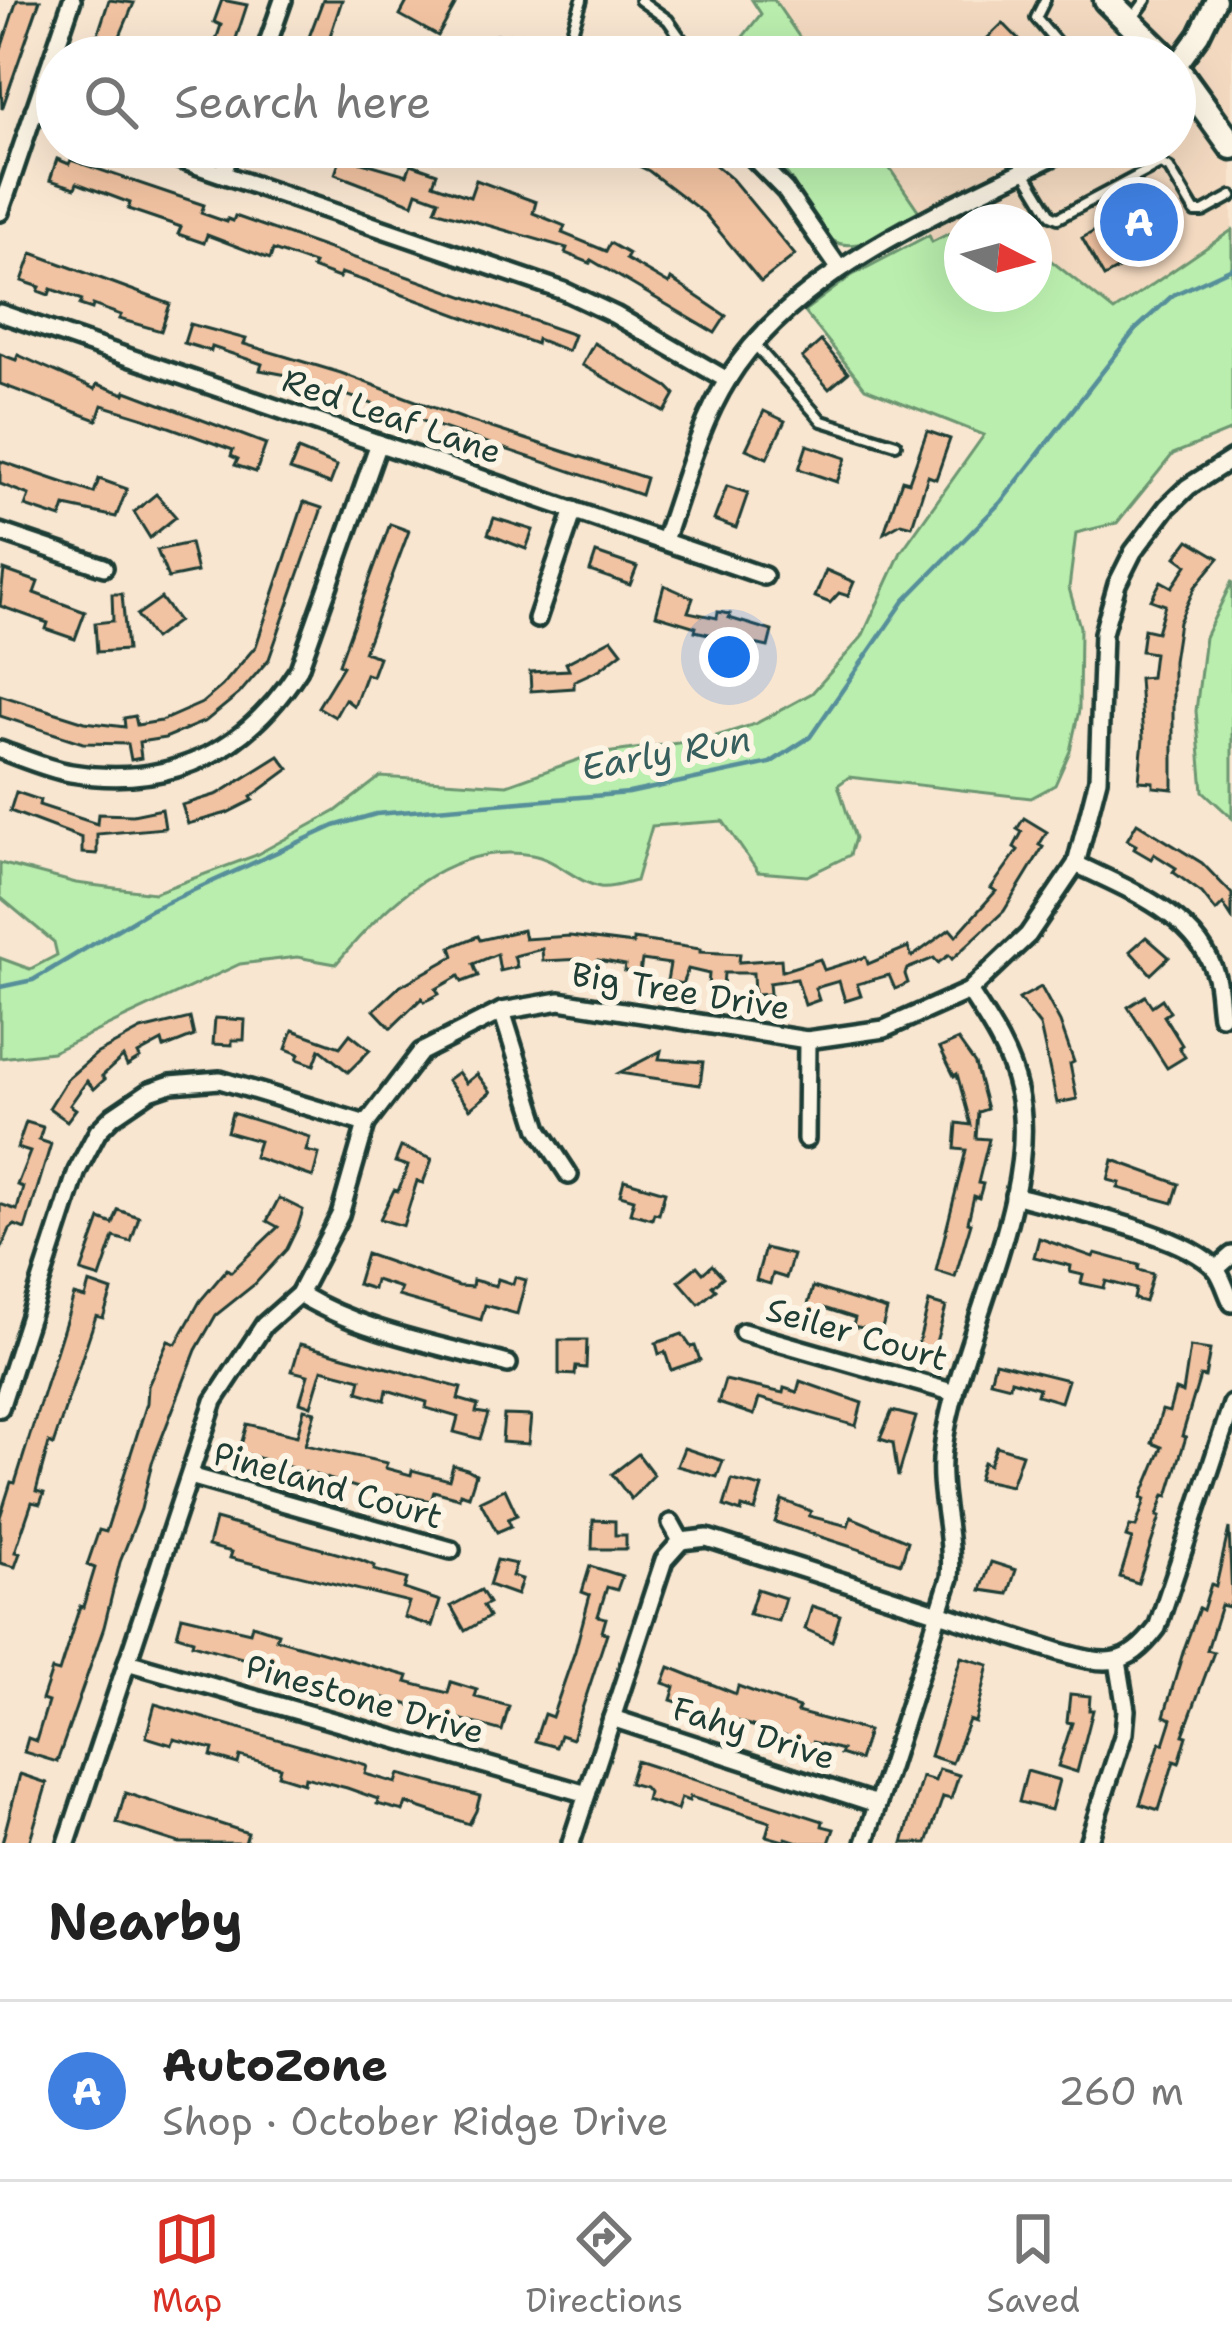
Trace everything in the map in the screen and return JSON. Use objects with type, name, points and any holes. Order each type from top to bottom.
[{"type":"main road","points":[[1107,0],[1144,36]]},
{"type":"main road","points":[[1196,97],[1232,146]]},
{"type":"street","points":[[60,36],[72,0]]},
{"type":"street","points":[[270,36],[283,0]]},
{"type":"street","points":[[1196,39],[1216,0]]},
{"type":"street","points":[[0,212],[36,104]]},
{"type":"street","points":[[205,168],[564,291],[727,380]]},
{"type":"street","points":[[223,174],[225,168]]},
{"type":"street","points":[[764,168],[785,190],[839,268]]},
{"type":"street","points":[[664,540],[695,449],[727,380],[784,310],[839,268],[1030,168]]},
{"type":"street","name":"Red Leaf Lane","points":[[0,313],[764,576]]},
{"type":"street","points":[[0,750],[66,772],[154,776],[193,764],[254,726],[299,669],[379,443]]},
{"type":"street","name":"Big Tree Drive","points":[[67,1843],[214,1401],[264,1325],[299,1294],[340,1215],[366,1124],[421,1052],[502,1011],[560,1000],[806,1040],[884,1029],[969,991],[1028,935],[1076,864],[1098,778],[1103,634],[1132,552],[1167,507],[1198,479],[1231,461]]},
{"type":"street","points":[[537,620],[574,510]]},
{"type":"street","points":[[0,532],[104,567]]},
{"type":"street","points":[[1076,864],[1172,916],[1206,955],[1215,975],[1221,1016]]},
{"type":"street","points":[[865,1843],[939,1614],[952,1558],[942,1451],[1014,1195],[1022,1140],[1018,1087],[999,1037],[969,991]]},
{"type":"street","points":[[502,1011],[539,1129],[568,1175]]},
{"type":"street","points":[[806,1040],[806,1139]]},
{"type":"street","points":[[0,1408],[77,1171],[98,1131],[113,1116],[150,1091],[171,1084],[220,1080],[366,1124]]},
{"type":"street","points":[[1014,1195],[1165,1238],[1216,1270],[1232,1303]]},
{"type":"street","points":[[1216,1270],[1232,1255]]},
{"type":"street","points":[[299,1294],[358,1322],[508,1364]]},
{"type":"street","name":"Seiler Court","points":[[743,1332],[955,1393]]},
{"type":"street","points":[[572,1843],[664,1561],[681,1540],[707,1538],[1084,1659],[1118,1661],[1157,1628],[1232,1404]]},
{"type":"street","name":"Pineland Court","points":[[190,1476],[451,1550]]},
{"type":"street","points":[[671,1522],[681,1540]]},
{"type":"street","points":[[1088,1843],[1124,1733],[1126,1710],[1118,1661]]},
{"type":"street","name":"Pinestone Drive","points":[[127,1662],[587,1794]]},
{"type":"street","name":"Fahy Drive","points":[[612,1718],[877,1804]]},
{"type":"lane","points":[[576,36],[583,0]]},
{"type":"lane","points":[[640,0],[668,20],[679,36]]},
{"type":"lane","points":[[1045,0],[1036,18],[1051,36]]},
{"type":"lane","points":[[1130,22],[1146,0]]},
{"type":"lane","points":[[1020,168],[1051,215],[1058,218],[1152,168]]},
{"type":"lane","points":[[1169,168],[1195,212],[1232,195]]},
{"type":"lane","points":[[754,344],[822,421],[896,444]]},
{"type":"shaded area","points":[[774,0],[1232,0],[1232,230],[1114,311],[1052,261],[1052,204],[944,204],[944,251],[931,242],[920,213],[889,168],[1196,168],[1196,36],[799,36]]},
{"type":"green space","points":[[752,0],[774,0],[799,36],[744,36],[761,14]]},
{"type":"green space","points":[[781,168],[889,168],[920,213],[863,243],[840,243],[829,238]]},
{"type":"green space","points":[[1232,230],[1232,430],[1173,454],[1117,523],[1076,533],[1069,588],[1080,627],[1079,710],[1070,751],[1055,785],[1031,798],[849,777],[838,785],[855,838],[850,855],[807,876],[758,872],[723,821],[652,826],[636,881],[613,887],[591,884],[532,855],[473,858],[446,868],[397,900],[336,964],[297,957],[240,964],[52,1052],[0,1058],[0,958],[30,969],[57,955],[54,942],[0,897],[0,863],[76,883],[154,893],[254,856],[336,811],[380,777],[507,785],[591,755],[707,739],[755,724],[812,693],[862,637],[901,552],[984,435],[865,388],[804,311],[851,276],[929,235],[932,242],[944,236],[944,312],[1052,312],[1052,261],[1114,311]]},
{"type":"green space","points":[[1232,581],[1232,818],[1203,791],[1196,711],[1205,637]]},
{"type":"building","points":[[17,0],[40,0],[2,109],[0,52]]},
{"type":"building","points":[[109,0],[134,3],[120,36],[97,36]]},
{"type":"building","points":[[222,0],[247,5],[237,36],[217,36],[221,25],[214,22]]},
{"type":"building","points":[[323,0],[342,0],[330,36],[309,36]]},
{"type":"building","points":[[408,0],[458,0],[438,36],[400,15]]},
{"type":"building","points":[[1003,23],[1016,36],[990,36]]},
{"type":"building","points":[[54,168],[95,168],[204,205],[201,213],[227,222],[235,216],[574,335],[568,351],[537,339],[536,344],[341,273],[339,278],[273,250],[270,259],[207,235],[204,243],[178,234],[181,227],[128,209],[130,203],[77,183],[75,188],[50,180]]},
{"type":"building","points":[[337,168],[383,168],[407,175],[410,168],[423,168],[437,173],[433,184],[470,197],[476,180],[536,202],[533,213],[565,226],[562,233],[606,251],[610,243],[629,254],[626,259],[669,284],[671,279],[726,316],[715,333],[591,260],[565,253],[567,248],[435,210],[439,200],[417,192],[413,204],[335,174]]},
{"type":"building","points":[[643,168],[719,168],[795,255],[761,282],[704,213]]},
{"type":"building","points":[[1146,188],[1174,238],[1104,277],[1082,238],[1141,206]]},
{"type":"building","points":[[32,253],[170,304],[161,331],[119,319],[121,315],[93,305],[92,309],[80,305],[82,300],[51,289],[49,295],[38,291],[40,287],[22,281]]},
{"type":"building","points":[[190,324],[246,339],[244,344],[646,478],[641,495],[287,375],[260,370],[262,364],[212,347],[211,351],[184,343]]},
{"type":"building","points":[[821,341],[848,373],[829,389],[802,358]]},
{"type":"building","points":[[594,343],[668,387],[675,394],[665,412],[582,365]]},
{"type":"building","points":[[0,354],[16,360],[18,355],[95,389],[97,384],[126,391],[266,444],[256,472],[235,465],[238,459],[231,456],[233,450],[144,418],[102,405],[97,420],[0,384]]},
{"type":"building","points":[[764,411],[785,421],[767,458],[746,449]]},
{"type":"building","points":[[927,431],[950,439],[936,479],[928,476],[912,526],[901,523],[884,533],[902,480],[909,482]]},
{"type":"building","points":[[807,445],[846,458],[837,482],[799,469]]},
{"type":"building","points":[[298,450],[337,466],[330,484],[290,470]]},
{"type":"building","points":[[0,461],[94,493],[99,479],[127,489],[116,517],[65,506],[61,518],[25,506],[29,495],[0,484]]},
{"type":"building","points":[[727,486],[748,493],[736,528],[714,520]]},
{"type":"building","points":[[156,494],[176,517],[150,538],[134,512]]},
{"type":"building","points":[[304,502],[322,508],[269,659],[239,694],[206,721],[165,738],[139,742],[141,758],[131,760],[128,744],[83,743],[0,716],[0,695],[85,722],[125,727],[124,718],[135,716],[137,725],[161,721],[202,703],[256,646]]},
{"type":"building","points":[[494,518],[533,530],[526,549],[488,534]]},
{"type":"building","points":[[390,524],[409,531],[364,652],[379,657],[372,676],[366,674],[354,706],[345,699],[335,717],[318,707],[343,666],[339,664]]},
{"type":"building","points":[[1189,540],[1219,558],[1195,587],[1179,622],[1173,661],[1173,789],[1153,787],[1153,782],[1139,781],[1143,739],[1139,678],[1151,677],[1154,653],[1141,651],[1144,629],[1157,632],[1165,605],[1151,600],[1161,581],[1172,587],[1187,565],[1176,557]]},
{"type":"building","points":[[190,543],[197,572],[168,578],[157,550]]},
{"type":"building","points":[[596,553],[637,567],[630,585],[590,571]]},
{"type":"building","points":[[4,570],[38,582],[34,593],[85,612],[75,639],[46,629],[48,623],[0,606]]},
{"type":"building","points":[[826,570],[854,582],[848,596],[839,593],[830,603],[815,597]]},
{"type":"building","points":[[664,585],[693,598],[688,612],[717,618],[718,612],[730,614],[729,618],[772,631],[768,647],[695,631],[696,627],[656,615]]},
{"type":"building","points":[[112,594],[122,594],[127,650],[97,652],[95,623],[113,621]]},
{"type":"building","points":[[161,598],[178,621],[154,639],[137,615]]},
{"type":"building","points":[[612,639],[622,652],[574,681],[574,688],[531,691],[530,672],[569,670],[566,663]]},
{"type":"building","points":[[279,756],[289,769],[253,800],[188,824],[182,805],[218,794]]},
{"type":"building","points":[[16,792],[40,800],[39,805],[97,824],[98,814],[133,815],[162,809],[165,828],[97,834],[97,854],[82,853],[82,838],[10,811]]},
{"type":"building","points":[[1024,818],[1047,832],[1039,845],[1043,847],[1004,911],[952,959],[949,955],[938,963],[934,958],[907,969],[908,983],[895,989],[889,975],[857,984],[861,996],[845,1001],[839,981],[815,988],[819,1000],[805,1005],[797,979],[769,983],[770,994],[754,995],[753,973],[724,973],[723,986],[708,986],[709,974],[688,969],[682,984],[667,981],[670,964],[642,960],[640,973],[598,960],[596,965],[583,964],[583,959],[543,961],[542,949],[514,956],[517,967],[500,971],[497,954],[473,964],[478,976],[462,982],[459,976],[436,989],[439,994],[424,1002],[422,998],[391,1028],[374,1010],[399,987],[454,956],[451,947],[478,936],[480,940],[523,930],[525,939],[570,936],[633,944],[633,939],[740,954],[739,962],[781,959],[782,971],[820,959],[824,970],[866,957],[868,964],[908,947],[912,957],[950,929],[956,936],[996,891],[991,888],[1018,850],[1014,847],[1022,832],[1017,829]]},
{"type":"building","points":[[1137,823],[1202,863],[1232,894],[1232,918],[1223,904],[1216,911],[1202,893],[1173,872],[1176,868],[1154,854],[1151,859],[1134,849],[1136,845],[1127,840]]},
{"type":"building","points":[[1146,937],[1169,957],[1151,974],[1130,951]]},
{"type":"building","points":[[1041,987],[1074,1062],[1070,1064],[1077,1099],[1057,1103],[1040,1026],[1019,999]]},
{"type":"building","points":[[1145,996],[1152,1006],[1162,999],[1170,1012],[1164,1016],[1182,1045],[1185,1057],[1167,1068],[1128,1007]]},
{"type":"building","points":[[190,1018],[194,1036],[164,1048],[162,1041],[127,1066],[123,1057],[94,1089],[87,1081],[70,1105],[76,1109],[67,1121],[49,1108],[67,1079],[96,1054],[141,1030]]},
{"type":"building","points":[[215,1018],[245,1020],[244,1040],[213,1044]]},
{"type":"building","points":[[293,1030],[340,1047],[350,1034],[370,1050],[348,1072],[320,1049],[314,1065],[286,1049]]},
{"type":"building","points":[[958,1040],[975,1064],[987,1109],[978,1112],[976,1138],[989,1139],[978,1183],[983,1184],[979,1198],[974,1196],[955,1277],[936,1271],[966,1150],[955,1149],[957,1123],[971,1125],[957,1074],[954,1076],[940,1048]]},
{"type":"building","points":[[661,1051],[659,1059],[703,1062],[700,1085],[619,1073]]},
{"type":"building","points":[[458,1072],[466,1083],[477,1074],[491,1092],[470,1109],[447,1080]]},
{"type":"building","points":[[232,1113],[310,1137],[306,1151],[319,1154],[313,1177],[254,1157],[259,1141],[227,1132]]},
{"type":"building","points":[[26,1122],[43,1127],[39,1140],[51,1144],[25,1229],[15,1225],[10,1229],[0,1252],[0,1204],[17,1210],[23,1187],[17,1185],[30,1152],[17,1148]]},
{"type":"building","points":[[401,1147],[432,1159],[423,1183],[417,1181],[403,1226],[380,1219],[408,1166],[395,1162]]},
{"type":"building","points":[[1113,1160],[1179,1184],[1173,1203],[1118,1188],[1120,1183],[1108,1180]]},
{"type":"building","points":[[624,1180],[665,1192],[659,1214],[654,1213],[652,1219],[630,1213],[634,1199],[620,1195]]},
{"type":"building","points":[[279,1198],[303,1210],[298,1226],[287,1249],[255,1284],[216,1315],[196,1350],[152,1463],[104,1627],[57,1762],[24,1752],[28,1738],[36,1741],[52,1670],[59,1672],[83,1607],[95,1568],[87,1565],[99,1530],[106,1532],[147,1403],[148,1386],[168,1341],[176,1344],[200,1301],[227,1269],[231,1272],[278,1227],[267,1221]]},
{"type":"building","points":[[118,1210],[139,1217],[131,1242],[114,1237],[100,1278],[81,1272],[100,1219],[113,1224]]},
{"type":"building","points":[[1039,1238],[1093,1257],[1095,1253],[1139,1265],[1138,1270],[1153,1274],[1145,1302],[1134,1299],[1136,1289],[1106,1281],[1104,1288],[1081,1283],[1083,1275],[1070,1272],[1071,1266],[1034,1257]]},
{"type":"building","points":[[765,1248],[793,1255],[786,1278],[773,1274],[770,1284],[756,1280]]},
{"type":"building","points":[[366,1254],[459,1286],[472,1287],[473,1280],[496,1286],[498,1279],[513,1284],[515,1277],[526,1280],[517,1314],[485,1305],[481,1320],[398,1296],[401,1288],[375,1280],[373,1289],[357,1284]]},
{"type":"building","points":[[712,1265],[723,1277],[699,1304],[679,1281],[697,1266],[703,1273]]},
{"type":"building","points":[[89,1283],[112,1291],[103,1318],[96,1316],[53,1445],[49,1443],[36,1491],[44,1493],[40,1504],[32,1502],[15,1552],[20,1553],[15,1567],[0,1563],[0,1517],[11,1482],[15,1483],[74,1295],[85,1298]]},
{"type":"building","points":[[813,1287],[887,1310],[881,1332],[853,1326],[855,1318],[824,1308],[821,1316],[806,1312]]},
{"type":"building","points":[[929,1302],[946,1307],[934,1349],[918,1345]]},
{"type":"building","points":[[682,1334],[695,1346],[700,1360],[671,1370],[656,1343]]},
{"type":"building","points":[[559,1340],[587,1340],[586,1368],[576,1367],[575,1375],[559,1374]]},
{"type":"building","points":[[300,1344],[461,1388],[458,1399],[488,1414],[480,1439],[454,1432],[458,1417],[426,1408],[427,1402],[387,1390],[385,1400],[358,1392],[361,1379],[322,1369],[311,1406],[300,1402],[308,1375],[292,1371]]},
{"type":"building","points":[[1190,1347],[1210,1350],[1205,1377],[1200,1376],[1182,1436],[1186,1437],[1138,1583],[1120,1577],[1132,1539],[1126,1537],[1130,1526],[1136,1527],[1145,1499],[1141,1498],[1162,1447],[1152,1443],[1162,1410],[1169,1412],[1175,1390],[1183,1393]]},
{"type":"building","points":[[995,1362],[1068,1380],[1061,1402],[1037,1395],[1039,1388],[1011,1380],[1010,1386],[990,1381]]},
{"type":"building","points":[[725,1380],[783,1393],[784,1388],[797,1392],[800,1381],[862,1403],[856,1426],[759,1398],[754,1415],[718,1403]]},
{"type":"building","points":[[304,1409],[315,1412],[305,1445],[387,1463],[385,1468],[411,1475],[412,1470],[449,1480],[453,1465],[467,1469],[476,1474],[469,1496],[434,1491],[431,1501],[385,1496],[239,1452],[247,1424],[297,1436]]},
{"type":"building","points":[[892,1411],[916,1417],[898,1477],[893,1443],[880,1439]]},
{"type":"building","points":[[504,1415],[531,1416],[528,1444],[502,1442]]},
{"type":"building","points":[[996,1446],[1022,1454],[1011,1486],[978,1479],[983,1462],[989,1465]]},
{"type":"building","points":[[684,1448],[723,1461],[717,1477],[677,1466]]},
{"type":"building","points":[[638,1454],[654,1475],[631,1499],[612,1474]]},
{"type":"building","points":[[732,1480],[762,1487],[755,1511],[724,1506]]},
{"type":"building","points":[[505,1489],[517,1515],[508,1519],[511,1526],[497,1532],[480,1501]]},
{"type":"building","points":[[782,1500],[811,1511],[809,1516],[848,1526],[851,1517],[908,1541],[901,1563],[775,1522]]},
{"type":"building","points":[[215,1519],[361,1560],[375,1566],[374,1570],[407,1579],[404,1589],[440,1601],[432,1626],[404,1617],[409,1602],[230,1558],[232,1552],[208,1546]]},
{"type":"building","points":[[593,1520],[615,1521],[615,1535],[626,1535],[626,1549],[592,1549]]},
{"type":"building","points":[[1229,1528],[1232,1599],[1229,1607],[1221,1605],[1207,1650],[1214,1652],[1159,1810],[1140,1804],[1172,1719],[1164,1716],[1184,1649],[1211,1584],[1216,1586]]},
{"type":"building","points":[[497,1560],[516,1564],[512,1576],[522,1579],[517,1595],[489,1585]]},
{"type":"building","points":[[991,1562],[1016,1570],[1008,1594],[981,1590]]},
{"type":"building","points":[[590,1566],[622,1576],[617,1590],[607,1587],[598,1616],[606,1618],[602,1632],[607,1633],[572,1739],[560,1735],[556,1747],[535,1741],[544,1714],[552,1717],[575,1651],[590,1595],[582,1592]]},
{"type":"building","points":[[757,1589],[785,1598],[778,1621],[749,1614]]},
{"type":"building","points":[[481,1590],[489,1603],[483,1606],[489,1617],[465,1631],[451,1606]]},
{"type":"building","points":[[812,1606],[840,1615],[832,1641],[805,1629]]},
{"type":"building","points":[[182,1616],[250,1632],[252,1625],[278,1633],[276,1639],[408,1676],[406,1682],[448,1693],[451,1682],[477,1690],[475,1697],[509,1706],[502,1731],[192,1644],[193,1640],[177,1635]]},
{"type":"building","points":[[961,1657],[989,1665],[975,1722],[969,1720],[952,1763],[930,1756]]},
{"type":"building","points":[[669,1667],[736,1694],[738,1686],[799,1708],[797,1712],[868,1731],[859,1760],[840,1754],[842,1750],[812,1745],[671,1700],[675,1687],[663,1683]]},
{"type":"building","points":[[1070,1694],[1090,1696],[1089,1710],[1093,1710],[1077,1772],[1058,1766],[1072,1723],[1067,1722]]},
{"type":"building","points":[[155,1704],[367,1765],[365,1774],[396,1783],[399,1774],[480,1796],[476,1811],[469,1824],[406,1803],[403,1811],[347,1788],[278,1775],[280,1767],[240,1756],[238,1764],[211,1756],[213,1749],[146,1737]]},
{"type":"building","points":[[636,1761],[823,1821],[822,1826],[834,1829],[829,1843],[766,1836],[770,1822],[690,1797],[689,1801],[681,1798],[677,1810],[646,1800],[644,1787],[629,1783]]},
{"type":"building","points":[[939,1769],[959,1775],[951,1799],[943,1797],[927,1843],[903,1843],[922,1777],[935,1781]]},
{"type":"building","points":[[1027,1771],[1059,1780],[1051,1810],[1019,1802]]},
{"type":"building","points":[[20,1774],[47,1783],[29,1843],[2,1843]]},
{"type":"building","points":[[125,1793],[248,1833],[245,1843],[179,1843],[117,1823]]},
{"type":"waterway","name":"Early Run","points":[[0,987],[33,980],[150,910],[334,826],[376,814],[629,793],[770,763],[810,737],[904,601],[1001,502],[1135,330],[1173,295],[1232,268]]},
{"type":"place","name":"AutoZone","points":[[1139,222]]}]
